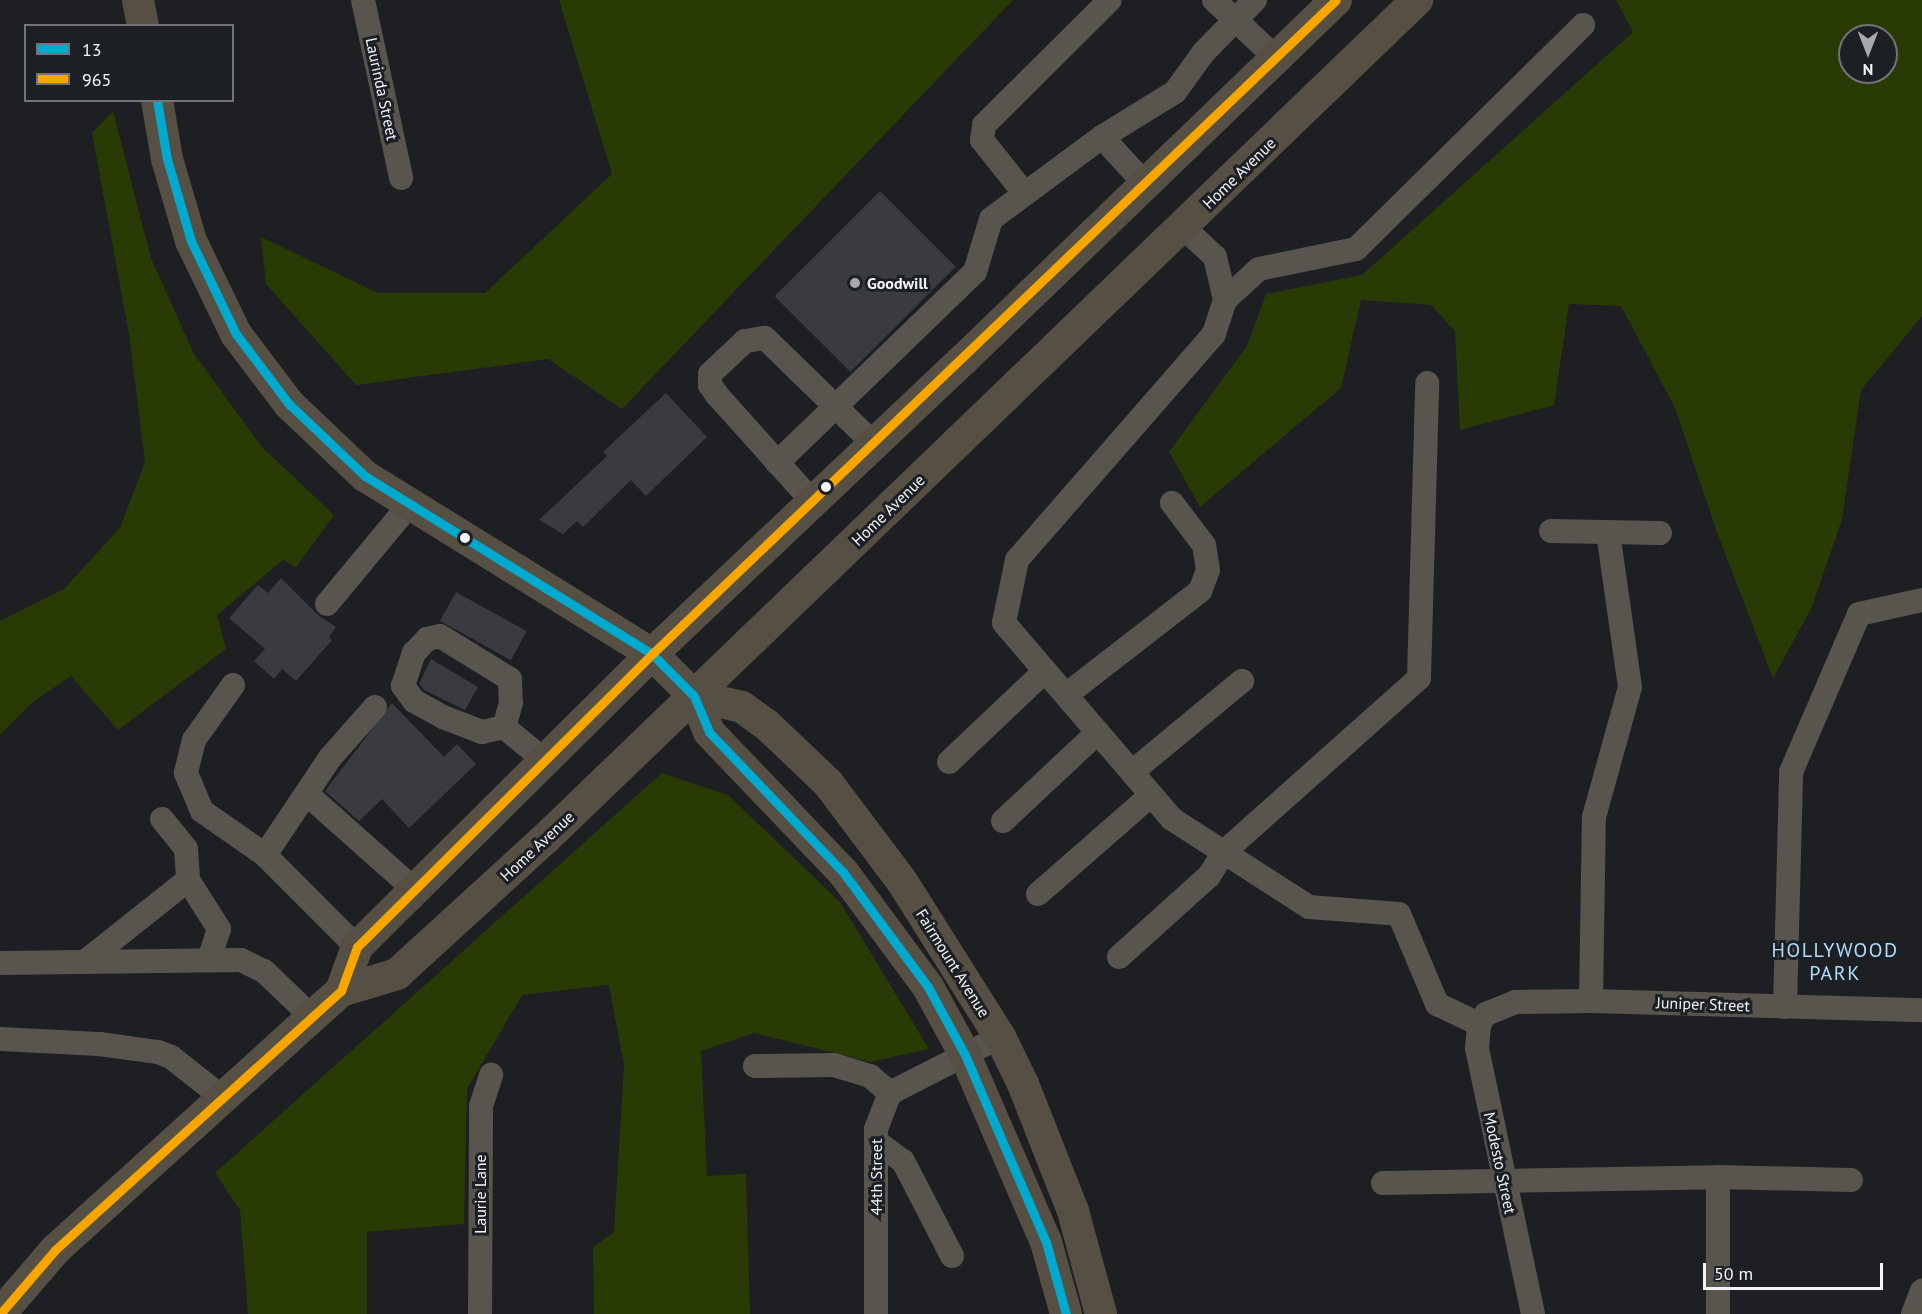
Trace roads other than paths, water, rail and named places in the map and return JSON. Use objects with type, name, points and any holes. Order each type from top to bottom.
[{"type":"main road","points":[[138,0],[143,24]]},
{"type":"main road","name":"Home Avenue","points":[[341,991],[357,947],[544,760],[1336,0]]},
{"type":"main road","name":"Home Avenue","points":[[0,1314],[56,1250],[341,991],[397,974],[694,696],[1417,0]]},
{"type":"main road","name":"Fairmount Avenue","points":[[156,102],[167,159],[191,241],[236,334],[289,404],[365,476],[652,654],[694,696],[709,732],[843,872],[928,987],[965,1055],[1046,1242],[1066,1314]]},
{"type":"main road","name":"Fairmount Avenue","points":[[694,696],[742,706],[828,783],[903,883],[1000,1037],[1073,1211],[1101,1314]]},
{"type":"street","name":"Laurinda Street","points":[[363,0],[401,178]]},
{"type":"street","points":[[1025,194],[982,140],[984,125],[1110,0]]},
{"type":"street","points":[[1214,0],[1238,18],[1276,58]]},
{"type":"street","points":[[777,463],[975,272],[991,219],[1102,137],[1175,92],[1204,52],[1255,0]]},
{"type":"street","points":[[1482,1019],[1437,1004],[1399,914],[1309,907],[1172,819],[1004,623],[1017,560],[1214,334],[1225,300],[1259,269],[1356,249],[1583,25]]},
{"type":"street","points":[[1102,137],[1145,184]]},
{"type":"street","points":[[1183,227],[1215,257],[1225,300]]},
{"type":"street","points":[[813,502],[717,395],[710,374],[745,341],[765,338],[874,444]]},
{"type":"street","points":[[1119,957],[1209,876],[1224,852],[1419,678],[1427,383]]},
{"type":"street","points":[[327,604],[410,504]]},
{"type":"street","points":[[1066,695],[1200,591],[1208,570],[1204,545],[1172,504]]},
{"type":"street","points":[[1551,531],[1660,533]]},
{"type":"street","points":[[1591,1001],[1594,817],[1630,687],[1608,533]]},
{"type":"street","points":[[1785,1007],[1791,772],[1859,614],[1922,600]]},
{"type":"street","points":[[440,636],[510,679],[511,703],[504,727],[482,732],[442,717],[414,700],[403,686],[414,653],[427,639],[440,636]]},
{"type":"street","points":[[949,762],[1045,671]]},
{"type":"street","points":[[1132,772],[1242,681]]},
{"type":"street","points":[[233,685],[194,740],[186,773],[202,811],[265,855],[357,947]]},
{"type":"street","points":[[265,855],[308,795],[330,758],[375,707]]},
{"type":"street","points":[[504,727],[544,760]]},
{"type":"street","points":[[1002,821],[1098,732]]},
{"type":"street","points":[[308,795],[414,890]]},
{"type":"street","points":[[1038,894],[1151,795]]},
{"type":"street","points":[[162,819],[186,849],[188,880],[219,929],[209,959]]},
{"type":"street","points":[[86,961],[188,880]]},
{"type":"street","points":[[0,963],[209,959],[255,964],[312,1017]]},
{"type":"street","name":"Juniper Street","points":[[1482,1019],[1515,1002],[1591,1001],[1922,1010]]},
{"type":"street","name":"Modesto Street","points":[[1482,1019],[1477,1048],[1502,1179],[1533,1314]]},
{"type":"street","points":[[755,1066],[834,1065],[870,1076],[890,1094],[1000,1037]]},
{"type":"street","points":[[0,1039],[99,1044],[158,1052],[171,1057],[223,1098]]},
{"type":"street","name":"Laurie Lane","points":[[480,1314],[481,1106],[491,1076]]},
{"type":"street","name":"44th Street","points":[[876,1314],[876,1141],[890,1094]]},
{"type":"street","points":[[876,1141],[903,1161],[952,1256]]},
{"type":"street","points":[[1718,1177],[1718,1314]]},
{"type":"street","points":[[1383,1183],[1502,1179],[1718,1177],[1851,1180]]},
{"type":"street","points":[[1913,1314],[1922,1291]]},
{"type":"place","name":"Goodwill","points":[[855,283]]},
{"type":"district","name":"HOLLYWOOD PARK","points":[[1835,962]]}]
